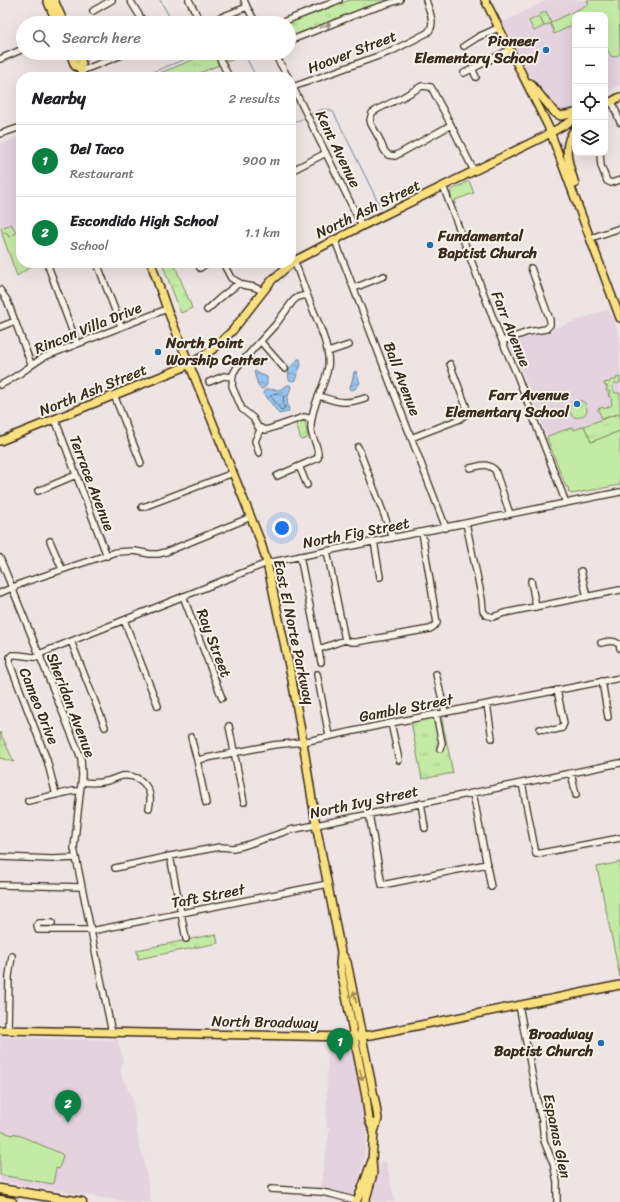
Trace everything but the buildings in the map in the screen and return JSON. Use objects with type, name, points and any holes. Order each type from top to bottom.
[{"type":"highway","points":[[0,1189],[82,1202]]},
{"type":"highway","points":[[0,1200],[12,1202]]},
{"type":"main road","points":[[47,0],[54,16]]},
{"type":"main road","points":[[54,0],[61,16]]},
{"type":"main road","points":[[485,0],[548,126],[620,318]]},
{"type":"main road","points":[[73,60],[75,66],[82,72]]},
{"type":"main road","points":[[80,60],[82,72]]},
{"type":"main road","points":[[519,70],[555,113],[561,116],[572,114]]},
{"type":"main road","points":[[608,103],[620,97]]},
{"type":"main road","points":[[608,106],[612,101]]},
{"type":"main road","name":"North Ash Street","points":[[296,257],[335,240],[573,120]]},
{"type":"main road","points":[[572,134],[568,141],[567,160],[591,238]]},
{"type":"main road","name":"East El Norte Parkway","points":[[153,268],[260,540],[267,563],[304,742],[316,824],[341,952],[340,964],[366,1097],[369,1120],[374,1132]]},
{"type":"main road","name":"North Ash Street","points":[[0,441],[182,368],[210,352],[238,323],[283,268]]},
{"type":"main road","name":"East El Norte Parkway","points":[[341,952],[348,962],[378,1119],[374,1132],[372,1160]]},
{"type":"main road","name":"North Broadway","points":[[0,1030],[354,1037],[620,985]]},
{"type":"main road","points":[[357,1201],[362,1192],[366,1173],[372,1160]]},
{"type":"main road","points":[[365,1202],[373,1174],[372,1160]]},
{"type":"street","points":[[93,11],[112,0]]},
{"type":"street","points":[[130,0],[140,16]]},
{"type":"street","points":[[189,0],[197,16]]},
{"type":"street","points":[[244,0],[252,16]]},
{"type":"street","points":[[296,17],[339,0]]},
{"type":"street","points":[[296,37],[365,11],[400,0]]},
{"type":"street","name":"Hoover Street","points":[[296,84],[392,51],[427,33],[430,30],[432,21],[426,0]]},
{"type":"street","points":[[224,16],[247,7]]},
{"type":"street","points":[[464,46],[478,37],[498,28]]},
{"type":"street","points":[[464,72],[509,50]]},
{"type":"street","points":[[0,59],[16,52]]},
{"type":"street","points":[[82,72],[110,60]]},
{"type":"street","points":[[220,60],[226,72]]},
{"type":"street","points":[[278,60],[285,72]]},
{"type":"street","points":[[472,68],[476,77]]},
{"type":"street","points":[[452,125],[395,156],[388,155],[384,150],[370,120],[372,113],[378,109],[422,86],[433,88],[452,125],[474,171]]},
{"type":"street","name":"Kent Avenue","points":[[296,93],[362,226]]},
{"type":"street","points":[[612,101],[620,122]]},
{"type":"street","points":[[0,134],[16,129]]},
{"type":"street","points":[[296,168],[326,153]]},
{"type":"street","points":[[600,156],[601,166],[607,181],[611,183],[620,180]]},
{"type":"street","name":"Farr Avenue","points":[[443,186],[566,503]]},
{"type":"street","points":[[591,238],[620,228]]},
{"type":"street","name":"Ball Avenue","points":[[335,240],[446,528]]},
{"type":"street","points":[[277,476],[318,458],[319,453],[311,432],[311,426],[328,368],[328,352],[296,266]]},
{"type":"street","points":[[49,268],[77,344]]},
{"type":"street","points":[[99,268],[121,326]]},
{"type":"street","points":[[226,268],[231,278],[239,283],[263,291]]},
{"type":"street","points":[[503,341],[528,332],[546,329],[550,325],[550,320],[531,268]]},
{"type":"street","points":[[354,288],[384,276]]},
{"type":"street","points":[[207,310],[239,283]]},
{"type":"street","points":[[0,290],[7,300],[31,364]]},
{"type":"street","points":[[307,296],[304,295],[297,297],[293,301],[261,342],[234,370],[232,386],[242,409],[253,418],[258,427],[265,430],[304,417],[312,419]]},
{"type":"street","name":"Rincon Villa Drive","points":[[0,385],[17,376],[31,364],[44,357],[168,309]]},
{"type":"street","points":[[0,327],[15,321]]},
{"type":"street","points":[[261,342],[285,369]]},
{"type":"street","points":[[328,352],[349,345]]},
{"type":"street","points":[[411,438],[460,419],[466,414],[466,406],[450,364]]},
{"type":"street","points":[[209,382],[224,376],[232,377]]},
{"type":"street","points":[[114,395],[141,463]]},
{"type":"street","points":[[319,396],[339,403],[355,402],[365,398]]},
{"type":"street","name":"Terrace Avenue","points":[[55,419],[107,556]]},
{"type":"street","points":[[259,453],[255,441],[261,428]]},
{"type":"street","points":[[358,447],[393,538]]},
{"type":"street","points":[[470,468],[486,465],[495,470],[510,514]]},
{"type":"street","points":[[299,466],[307,485]]},
{"type":"street","points":[[142,507],[233,473]]},
{"type":"street","points":[[38,491],[76,475]]},
{"type":"street","name":"North Fig Street","points":[[40,656],[71,641],[267,563],[620,492]]},
{"type":"street","points":[[0,593],[25,582],[116,552],[135,551],[158,554],[166,552],[251,517]]},
{"type":"street","points":[[466,523],[482,599],[483,612],[486,615],[492,617],[504,613],[620,590]]},
{"type":"street","points":[[319,649],[345,640],[356,642],[425,630],[434,627],[437,623],[422,532]]},
{"type":"street","points":[[50,541],[62,569]]},
{"type":"street","points":[[374,542],[380,577]]},
{"type":"street","points":[[326,551],[345,640]]},
{"type":"street","points":[[300,556],[321,662]]},
{"type":"street","name":"Sheridan Avenue","points":[[0,558],[79,753],[82,767],[82,782],[74,848],[112,1033]]},
{"type":"street","points":[[582,571],[587,597]]},
{"type":"street","points":[[531,581],[536,607]]},
{"type":"street","name":"Ray Street","points":[[183,596],[222,698]]},
{"type":"street","points":[[124,620],[158,706]]},
{"type":"street","points":[[71,641],[104,727]]},
{"type":"street","points":[[601,642],[614,641],[619,644],[620,648]]},
{"type":"street","name":"Cameo Drive","points":[[40,656],[15,655],[10,657],[9,661],[47,760],[56,795]]},
{"type":"street","points":[[318,674],[329,736]]},
{"type":"street","points":[[436,674],[444,712]]},
{"type":"street","name":"Gamble Street","points":[[197,760],[273,745],[304,742],[444,712],[620,678]]},
{"type":"street","points":[[602,681],[608,717]]},
{"type":"street","points":[[540,729],[554,730],[562,728],[564,724],[557,690]]},
{"type":"street","points":[[488,704],[492,738]]},
{"type":"street","points":[[436,714],[442,743],[440,749]]},
{"type":"street","points":[[391,723],[399,760]]},
{"type":"street","points":[[229,726],[244,802]]},
{"type":"street","points":[[191,737],[206,803]]},
{"type":"street","name":"North Ivy Street","points":[[115,868],[220,847],[233,848],[243,846],[290,830],[316,824],[620,763]]},
{"type":"street","points":[[571,773],[576,795]]},
{"type":"street","points":[[82,782],[108,781],[123,776],[133,777],[147,786],[150,792],[151,802],[149,808]]},
{"type":"street","points":[[522,783],[536,854],[620,838]]},
{"type":"street","points":[[28,801],[73,791],[80,791]]},
{"type":"street","points":[[473,793],[491,887]]},
{"type":"street","points":[[421,803],[425,828]]},
{"type":"street","points":[[369,814],[382,885],[487,864]]},
{"type":"street","points":[[170,856],[186,938]]},
{"type":"street","points":[[0,857],[52,859],[76,858]]},
{"type":"street","name":"Taft Street","points":[[52,923],[39,923],[37,925],[38,930],[91,930],[181,914],[328,884]]},
{"type":"street","points":[[0,885],[82,887]]},
{"type":"street","points":[[8,1030],[9,976],[12,956]]},
{"type":"street","name":"Espanas Glen","points":[[519,1005],[542,1120],[544,1141],[553,1163],[557,1182],[556,1202]]},
{"type":"street","points":[[270,1189],[321,1192],[357,1201]]},
{"type":"shaded area","name":"Pioneer Elementary School","points":[[547,0],[619,0],[620,85],[608,91],[608,12],[572,12],[572,109],[564,113],[559,111],[529,74],[502,23]]},
{"type":"shaded area","points":[[16,138],[16,268],[29,268],[17,276],[0,230],[0,144]]},
{"type":"shaded area","name":"Farr Avenue Elementary School","points":[[609,309],[620,337],[620,485],[571,494],[568,491],[522,371],[512,351],[511,343],[552,331],[553,329]]},
{"type":"shaded area","points":[[0,1037],[118,1040],[123,1061],[121,1069],[122,1078],[132,1097],[140,1150],[143,1155],[151,1202],[128,1202],[0,1181]]},
{"type":"shaded area","points":[[328,1044],[346,1045],[352,1048],[364,1107],[366,1137],[364,1160],[356,1191],[351,1195],[320,1188],[330,1128],[326,1127]]},
{"type":"shaded area","points":[[381,1161],[386,1162],[395,1202],[374,1202],[372,1199]]},
{"type":"green space","points":[[350,0],[396,0],[296,36],[296,20]]},
{"type":"green space","points":[[587,0],[619,0],[620,54],[614,57],[611,56],[608,50],[608,12],[573,12],[589,4]]},
{"type":"green space","points":[[546,11],[551,23],[544,26],[539,15]]},
{"type":"green space","points":[[572,12],[572,25],[554,34],[550,23]]},
{"type":"green space","points":[[539,16],[544,26],[534,31],[529,21]]},
{"type":"green space","points":[[192,60],[216,60],[219,65],[202,72],[162,72]]},
{"type":"green space","points":[[469,181],[474,193],[455,200],[456,203],[453,204],[450,195],[451,190]]},
{"type":"green space","points":[[11,224],[16,234],[9,237],[6,233],[3,234],[1,228]]},
{"type":"green space","points":[[6,232],[9,237],[16,233],[16,268],[29,268],[17,276],[2,234]]},
{"type":"green space","points":[[164,268],[176,268],[192,308],[181,313]]},
{"type":"green space","points":[[620,377],[620,383],[614,383],[612,388],[615,393],[620,393],[620,413],[602,419],[598,409],[603,407],[604,409],[612,405],[611,396],[609,397],[609,391],[607,392],[606,389],[608,388],[604,383],[608,383],[613,379],[614,381],[616,378]]},
{"type":"green space","points":[[582,401],[586,404],[587,411],[580,417],[572,416],[569,409],[572,404]]},
{"type":"green space","points":[[620,413],[620,431],[591,442],[584,426]]},
{"type":"green space","points":[[302,421],[305,422],[308,438],[301,440],[296,423]]},
{"type":"green space","points":[[584,426],[591,442],[620,431],[620,485],[571,494],[568,491],[568,487],[566,487],[547,438],[548,436],[573,427],[574,430]]},
{"type":"green space","points":[[441,715],[453,773],[422,779],[411,722]]},
{"type":"green space","points":[[0,732],[14,762],[0,758]]},
{"type":"green space","points":[[620,862],[620,977],[597,867]]},
{"type":"green space","points":[[216,934],[218,943],[138,959],[137,950]]},
{"type":"green space","points":[[0,1131],[13,1135],[14,1133],[62,1154],[63,1156],[59,1169],[56,1168],[53,1184],[0,1175]]},
{"type":"water","points":[[298,359],[300,359],[301,365],[295,380],[289,380],[288,373],[290,368]]},
{"type":"water","points":[[255,371],[267,377],[267,385],[263,389],[258,385]]},
{"type":"water","points":[[356,371],[360,383],[355,389],[352,390],[350,387],[354,372]]},
{"type":"water","points":[[288,385],[291,387],[287,400],[289,411],[279,414],[263,392],[267,389],[279,390]]},
{"type":"waterway","points":[[160,0],[169,16]]},
{"type":"waterway","points":[[153,72],[183,60]]},
{"type":"waterway","points":[[248,60],[254,72]]},
{"type":"waterway","points":[[311,114],[326,109],[334,113],[381,208]]},
{"type":"waterway","points":[[296,122],[302,119]]},
{"type":"place","name":"Pioneer Elementary School","points":[[546,50]]},
{"type":"place","name":"Fundamental Baptist Church","points":[[430,245]]},
{"type":"place","name":"North Point Worship Center","points":[[158,352]]},
{"type":"place","name":"Farr Avenue Elementary School","points":[[577,404]]},
{"type":"place","name":"Broadway Baptist Church","points":[[601,1043]]},
{"type":"place","name":"Del Taco","points":[[340,1061]]},
{"type":"place","name":"Escondido High School","points":[[68,1123]]}]
